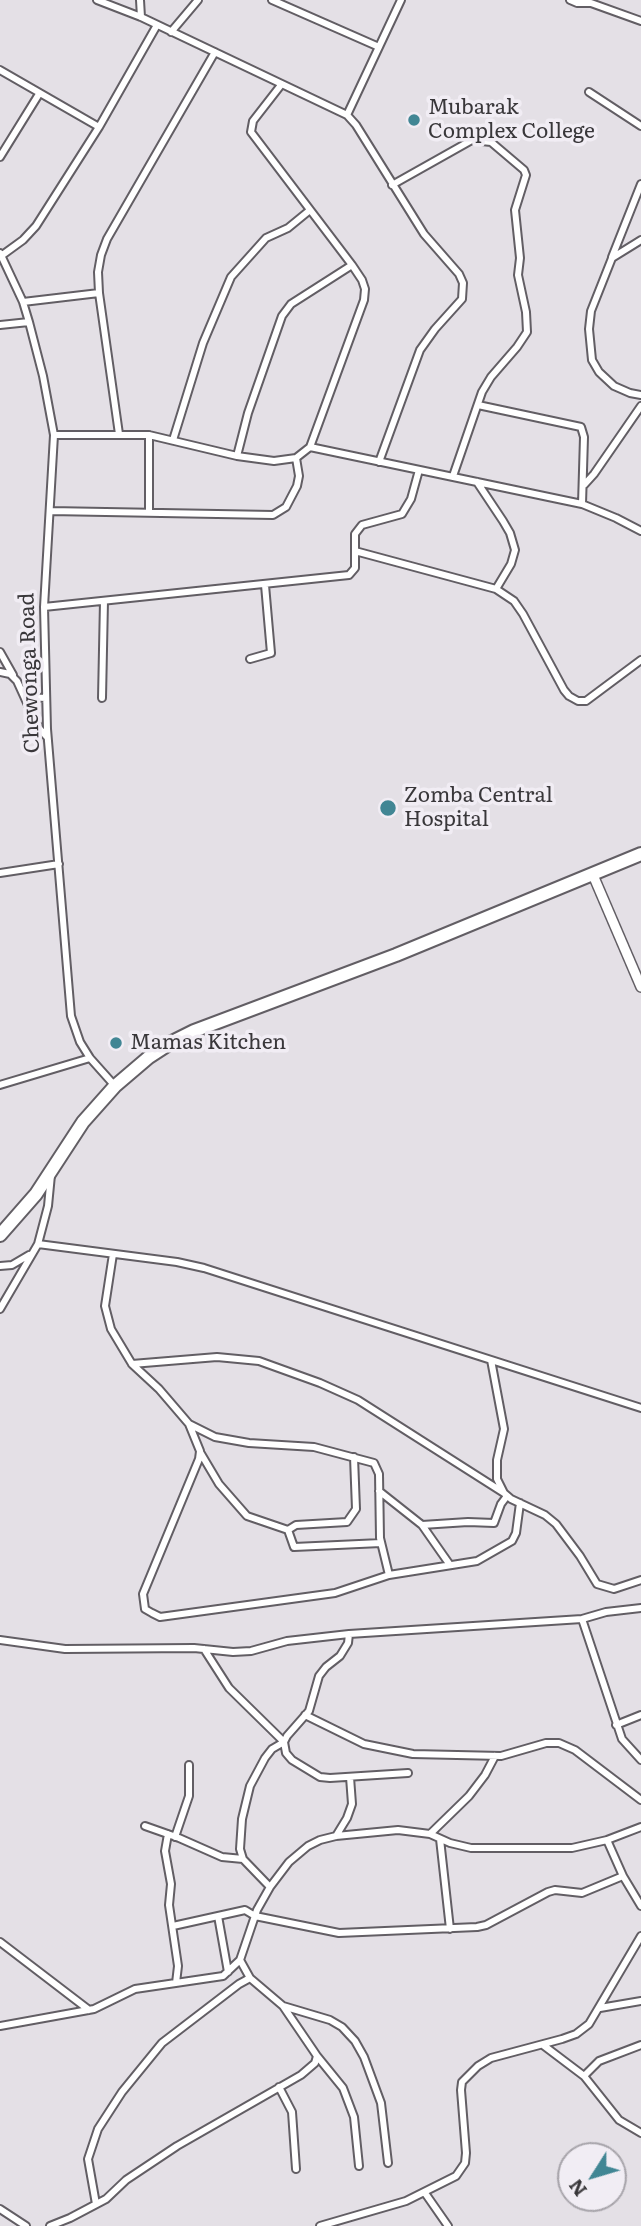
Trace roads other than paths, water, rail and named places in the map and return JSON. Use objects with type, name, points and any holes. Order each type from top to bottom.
[{"type":"highway","points":[[0,1235],[36,1194],[83,1122],[115,1086],[149,1057],[194,1031],[396,955],[641,854]]},
{"type":"main road","points":[[593,875],[641,987]]},
{"type":"street","points":[[97,0],[141,17],[347,115],[356,125],[424,234],[459,274],[464,293],[462,299],[420,350],[379,462]]},
{"type":"street","points":[[140,0],[141,17]]},
{"type":"street","points":[[171,32],[198,0]]},
{"type":"street","points":[[272,0],[379,47]]},
{"type":"street","points":[[347,115],[401,0]]},
{"type":"street","points":[[570,0],[591,3],[641,20]]},
{"type":"street","points":[[1,254],[23,240],[36,226],[99,127],[157,25]]},
{"type":"street","points":[[119,434],[98,272],[107,239],[215,52]]},
{"type":"street","points":[[0,70],[99,127]]},
{"type":"street","points":[[54,435],[149,435],[237,456],[274,461],[296,458],[310,447],[364,300],[365,289],[352,265],[251,132],[253,121],[281,85]]},
{"type":"street","points":[[589,92],[641,126]]},
{"type":"street","points":[[0,158],[39,94]]},
{"type":"street","points":[[392,185],[472,140],[491,142],[524,170],[526,175],[515,210],[520,258],[518,275],[527,332],[491,377],[478,404],[453,476]]},
{"type":"street","points":[[641,184],[591,311],[589,329],[592,360],[599,372],[614,386],[630,393],[641,394]]},
{"type":"street","points":[[173,440],[203,343],[231,277],[266,238],[288,228],[310,209]]},
{"type":"street","points":[[612,258],[641,240]]},
{"type":"street","name":"Chewonga Road","points":[[1,254],[29,322],[54,435],[44,607],[46,698],[71,1016],[80,1042],[90,1058],[115,1086]]},
{"type":"street","points":[[237,456],[248,414],[282,316],[291,304],[352,265]]},
{"type":"street","points":[[23,302],[99,293]]},
{"type":"street","points":[[0,325],[29,322]]},
{"type":"street","points":[[478,404],[581,428],[584,437],[582,504]]},
{"type":"street","points":[[584,485],[641,406]]},
{"type":"street","points":[[149,435],[149,513]]},
{"type":"street","points":[[310,447],[582,504],[641,531]]},
{"type":"street","points":[[50,511],[273,515],[286,507],[297,486],[299,476],[296,458]]},
{"type":"street","points":[[44,607],[349,575],[355,570],[355,534],[362,526],[402,514],[407,508],[419,470]]},
{"type":"street","points":[[477,482],[510,533],[515,550],[511,564],[496,589]]},
{"type":"street","points":[[355,551],[496,589],[514,601],[564,690],[578,701],[590,699],[641,660]]},
{"type":"street","points":[[250,659],[271,653],[265,585]]},
{"type":"street","points":[[102,698],[103,601]]},
{"type":"street","points":[[0,652],[38,727],[48,739]]},
{"type":"street","points":[[0,673],[7,672],[14,677]]},
{"type":"street","points":[[25,697],[46,698]]},
{"type":"street","points":[[0,873],[59,864]]},
{"type":"street","points":[[0,1085],[90,1058]]},
{"type":"street","points":[[0,1308],[38,1244],[48,1206],[52,1170]]},
{"type":"street","points":[[38,1244],[204,1268],[641,1408]]},
{"type":"street","points":[[113,1254],[106,1296],[107,1318],[111,1329],[132,1364],[159,1389],[189,1424],[200,1451],[219,1484],[247,1516],[288,1531],[294,1547],[381,1543]]},
{"type":"street","points":[[0,1266],[12,1265],[31,1255]]},
{"type":"street","points":[[132,1364],[218,1357],[259,1361],[320,1383],[358,1400],[505,1494],[545,1515],[556,1524],[597,1584],[614,1589],[641,1580]]},
{"type":"street","points":[[422,1525],[494,1523],[505,1494],[498,1479],[497,1460],[504,1429],[491,1360]]},
{"type":"street","points":[[189,1424],[215,1437],[314,1447],[376,1465],[381,1543],[389,1574]]},
{"type":"street","points":[[200,1451],[143,1594],[145,1609],[160,1616],[335,1593],[389,1574],[477,1561],[513,1541],[520,1503]]},
{"type":"street","points":[[288,1531],[296,1525],[347,1522],[356,1509],[354,1457]]},
{"type":"street","points":[[379,1490],[422,1525],[450,1565]]},
{"type":"street","points":[[0,1640],[65,1649],[251,1651],[287,1641],[349,1634],[582,1619],[606,1612],[641,1608]]},
{"type":"street","points":[[582,1619],[616,1725],[628,1748],[641,1760]]},
{"type":"street","points":[[270,1887],[243,1859],[240,1849],[242,1819],[250,1786],[265,1758],[272,1749],[284,1742],[305,1715],[312,1704],[319,1676],[340,1656],[348,1643],[349,1634]]},
{"type":"street","points":[[204,1649],[229,1688],[284,1742],[286,1753],[292,1760],[320,1777],[408,1773]]},
{"type":"street","points":[[305,1715],[363,1744],[413,1754],[501,1756],[546,1742],[559,1743],[575,1750],[641,1800]]},
{"type":"street","points":[[616,1725],[641,1715]]},
{"type":"street","points":[[430,1835],[469,1796],[495,1756]]},
{"type":"street","points":[[176,1983],[178,1966],[169,1905],[171,1884],[165,1851],[189,1796],[189,1765]]},
{"type":"street","points":[[336,1836],[352,1804],[350,1777]]},
{"type":"street","points":[[145,1826],[222,1857],[243,1859]]},
{"type":"street","points":[[0,2026],[89,2010],[135,1989],[226,1974],[240,1960],[255,1916],[270,1887],[289,1862],[308,1846],[336,1836],[389,1830],[430,1835],[471,1848],[572,1848],[641,1827]]},
{"type":"street","points":[[440,1839],[450,1929]]},
{"type":"street","points":[[607,1839],[641,1906]]},
{"type":"street","points":[[173,1926],[245,1910],[255,1916],[339,1933],[450,1929],[485,1925],[555,1890],[582,1893],[624,1876]]},
{"type":"street","points":[[218,1916],[227,1993]]},
{"type":"street","points":[[320,2226],[425,2193],[456,2176],[465,2163],[461,2090],[468,2075],[491,2058],[576,2034],[589,2024],[641,1936]]},
{"type":"street","points":[[0,1942],[89,2010]]},
{"type":"street","points":[[240,1960],[250,1978],[283,2006],[317,2056],[344,2088],[354,2117],[359,2166]]},
{"type":"street","points":[[96,2204],[88,2159],[99,2129],[122,2092],[162,2043],[250,1978]]},
{"type":"street","points":[[600,2008],[641,2001]]},
{"type":"street","points":[[283,2006],[330,2020],[342,2027],[355,2041],[364,2057],[381,2103],[388,2163]]},
{"type":"street","points":[[543,2045],[584,2076],[619,2120],[641,2133]]},
{"type":"street","points":[[584,2076],[599,2061],[641,2045]]},
{"type":"street","points":[[50,2226],[106,2199],[126,2180],[177,2146],[312,2067],[317,2056]]},
{"type":"street","points":[[279,2087],[292,2112],[296,2169]]},
{"type":"street","points":[[425,2193],[448,2226]]},
{"type":"street","points":[[0,2209],[26,2226]]},
{"type":"place","name":"Mubarak Complex College","points":[[414,120]]},
{"type":"place","name":"Zomba Central Hospital","points":[[388,808]]},
{"type":"place","name":"Mamas Kitchen","points":[[116,1043]]}]
